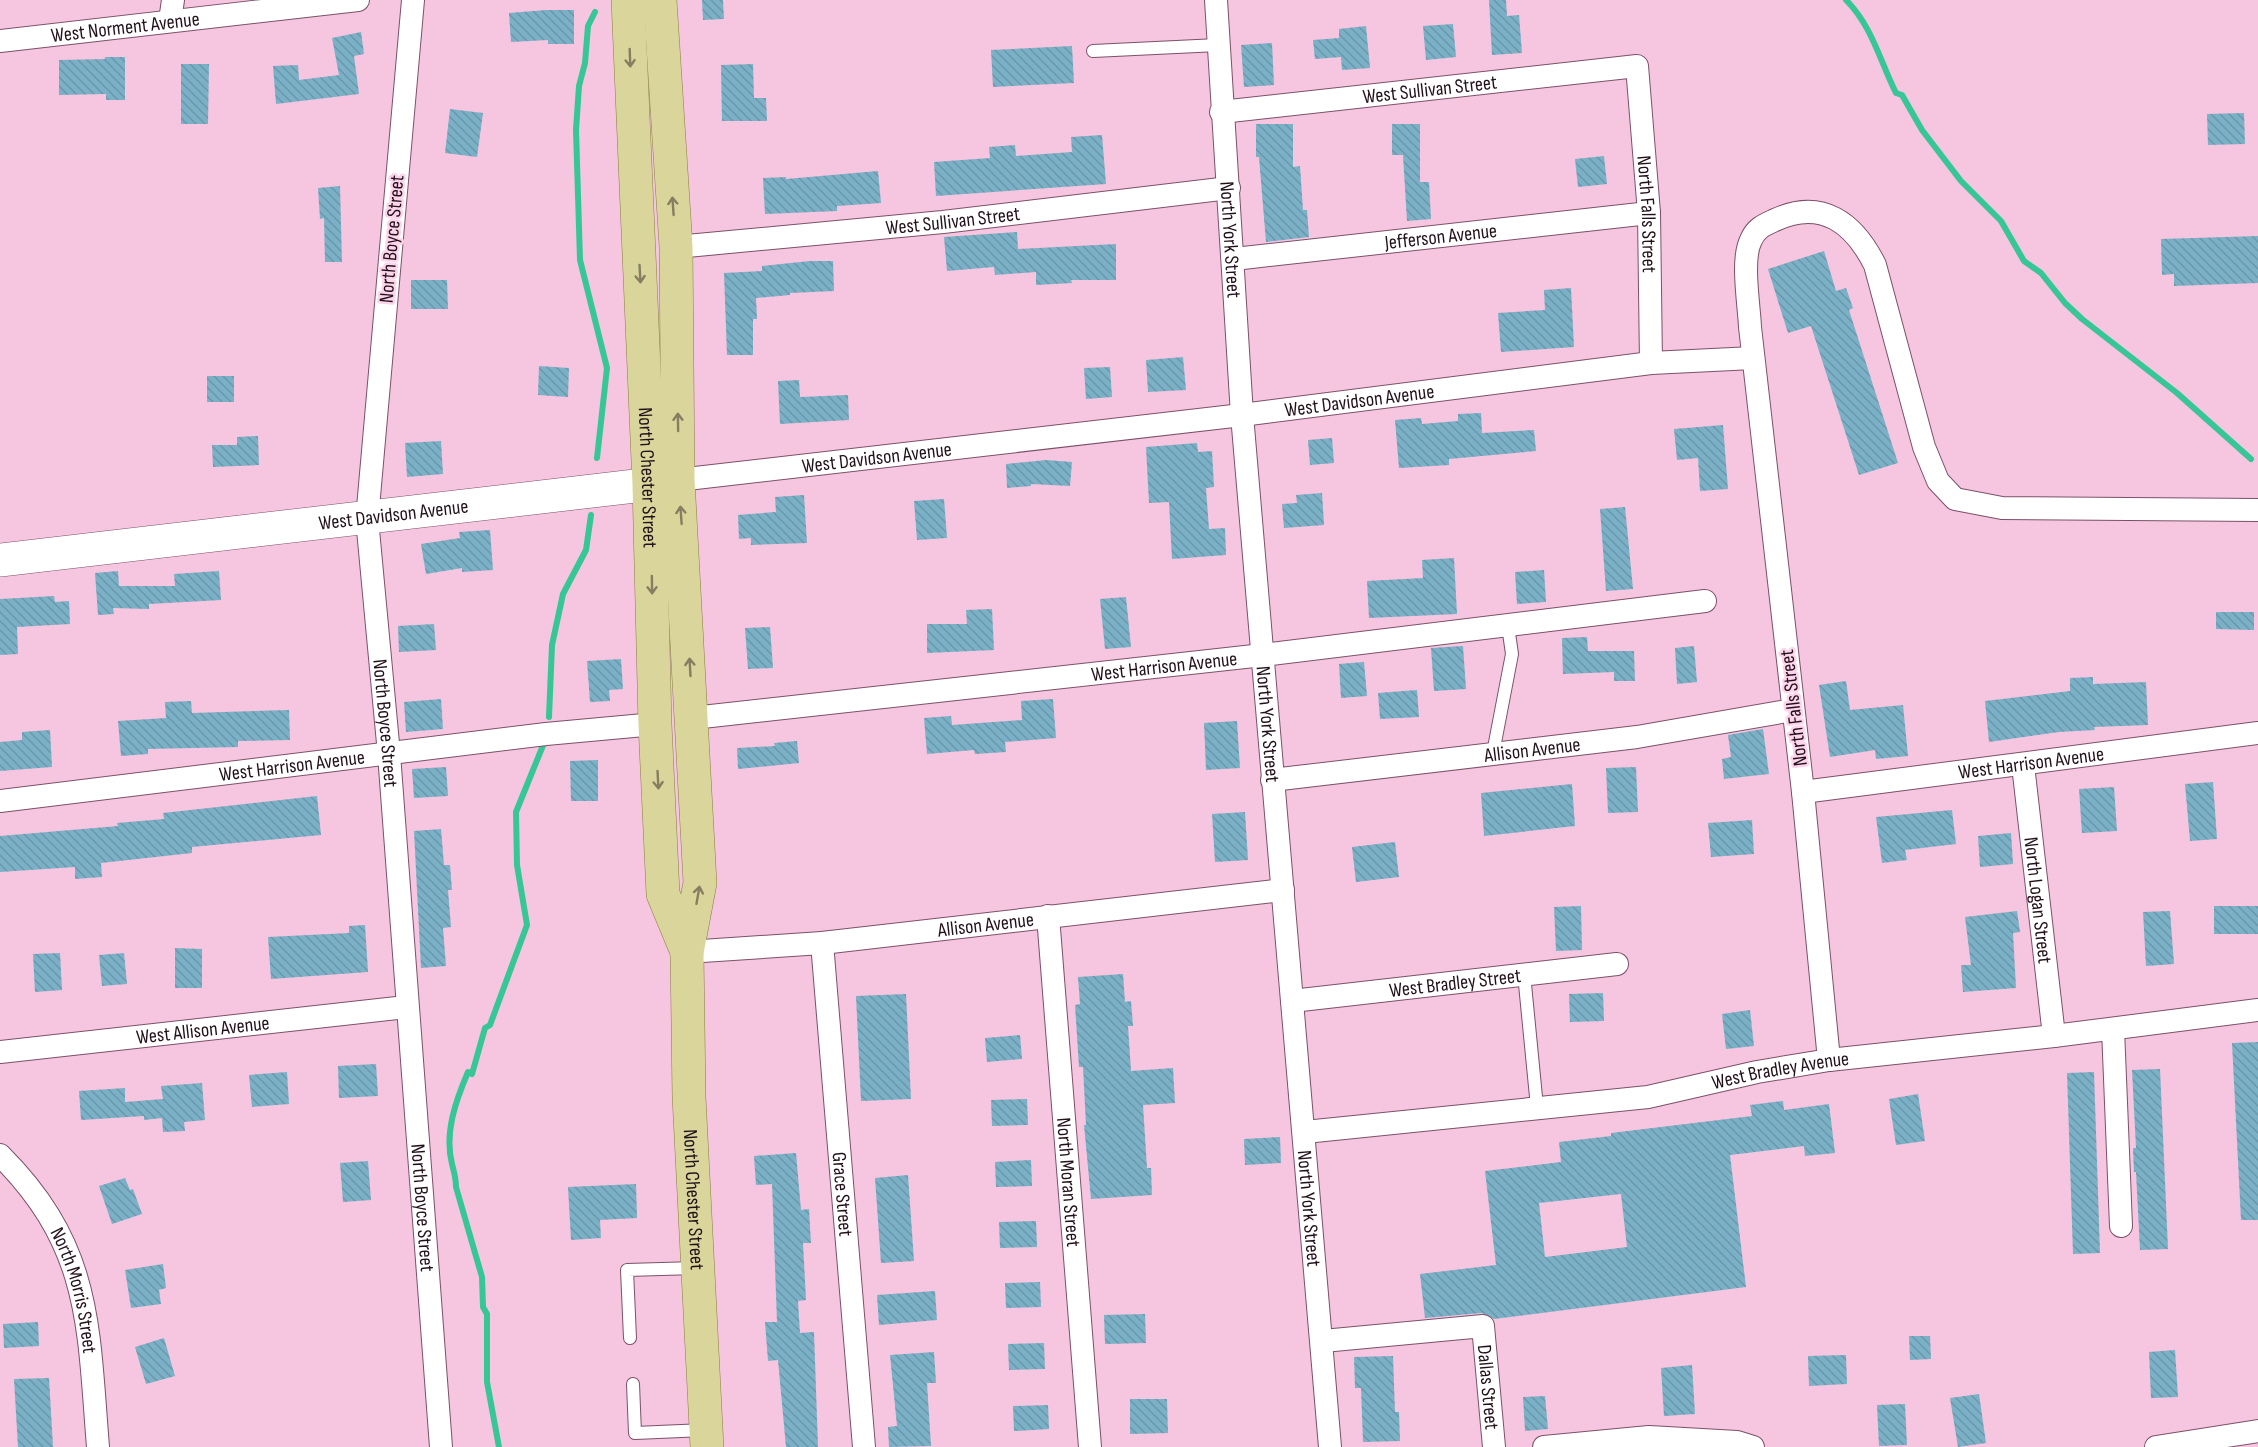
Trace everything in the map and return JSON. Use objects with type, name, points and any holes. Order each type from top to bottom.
[{"type":"main road","name":"North Chester Street","points":[[628,0],[664,482],[693,718],[699,884],[687,952],[689,1096],[707,1439]]},
{"type":"main road","name":"North Chester Street","points":[[660,0],[676,247],[655,724],[663,894],[687,952]]},
{"type":"street","name":"West Norment Avenue","points":[[0,41],[171,11],[358,0]]},
{"type":"street","name":"North Boyce Street","points":[[413,0],[367,519],[389,754],[406,1007],[441,1447]]},
{"type":"street","name":"North York Street","points":[[1216,0],[1221,112],[1234,259],[1242,415],[1272,780],[1323,1341],[1330,1447]]},
{"type":"street","name":"West Sullivan Street","points":[[1221,112],[1637,66]]},
{"type":"street","name":"North Falls Street","points":[[1637,66],[1649,213],[1651,363]]},
{"type":"street","name":"West Sullivan Street","points":[[676,247],[943,222],[1229,188]]},
{"type":"street","name":"North Falls Street","points":[[1829,1060],[1803,792],[1753,357],[1747,258],[1750,241],[1759,227],[1787,214],[1814,211],[1834,218],[1854,231],[1864,243],[1875,265],[1924,447],[1938,481],[1955,499],[2002,508],[2258,510]]},
{"type":"street","name":"Jefferson Avenue","points":[[1234,259],[1649,213]]},
{"type":"street","name":"West Davidson Avenue","points":[[0,560],[367,519],[1242,415],[1651,363],[1753,357]]},
{"type":"street","name":"West Harrison Avenue","points":[[693,718],[1263,655],[1705,601]]},
{"type":"street","name":"Allison Avenue","points":[[1272,780],[1637,737],[1793,711]]},
{"type":"street","name":"West Harrison Avenue","points":[[0,801],[546,734],[655,724]]},
{"type":"street","name":"West Harrison Avenue","points":[[1803,792],[2258,734]]},
{"type":"street","name":"North Logan Street","points":[[2023,765],[2054,1036]]},
{"type":"street","name":"Allison Avenue","points":[[687,952],[822,943],[1283,890]]},
{"type":"street","name":"North Moran Street","points":[[1048,916],[1090,1447]]},
{"type":"street","name":"Grace Street","points":[[822,943],[864,1447]]},
{"type":"street","name":"West Bradley Street","points":[[1292,1001],[1617,964]]},
{"type":"street","name":"West Allison Avenue","points":[[0,1052],[406,1007]]},
{"type":"street","name":"West Bradley Avenue","points":[[1305,1132],[1648,1097],[1756,1072],[1829,1060],[2054,1036],[2258,1010]]},
{"type":"street","points":[[2113,1029],[2121,1226]]},
{"type":"street","name":"North Morris Street","points":[[0,1155],[44,1205],[72,1258],[81,1288],[98,1447]]},
{"type":"street","name":"Dallas Street","points":[[1323,1341],[1483,1326],[1494,1447]]},
{"type":"street","points":[[2156,1447],[2258,1431]]},
{"type":"street","points":[[1544,1447],[1649,1437],[1737,1442],[1753,1447]]},
{"type":"lane","points":[[1093,51],[1218,45]]},
{"type":"lane","points":[[1493,753],[1512,654],[1508,626]]},
{"type":"lane","points":[[1524,974],[1537,1107]]},
{"type":"lane","points":[[630,1338],[627,1270],[699,1268]]},
{"type":"lane","points":[[633,1384],[635,1433],[707,1439]]},
{"type":"building","points":[[702,0],[723,0],[724,19],[703,20]]},
{"type":"building","points":[[1489,0],[1506,0],[1507,16],[1519,15],[1522,53],[1492,55]]},
{"type":"building","points":[[574,10],[574,44],[548,44],[548,40],[511,42],[509,13]]},
{"type":"building","points":[[1453,24],[1456,57],[1426,60],[1423,26]]},
{"type":"building","points":[[1366,26],[1370,68],[1342,70],[1341,57],[1315,59],[1313,40],[1339,38],[1339,29]]},
{"type":"building","points":[[361,32],[364,54],[354,56],[359,94],[276,104],[273,66],[298,65],[299,80],[339,75],[332,38]]},
{"type":"building","points":[[1272,43],[1274,85],[1244,87],[1241,45]]},
{"type":"building","points":[[1072,46],[1074,83],[993,87],[991,50]]},
{"type":"building","points":[[105,57],[125,57],[125,100],[106,100],[106,94],[59,95],[59,60],[105,59]]},
{"type":"building","points":[[181,64],[209,64],[208,124],[181,124]]},
{"type":"building","points":[[753,64],[754,98],[766,98],[767,121],[722,121],[721,65]]},
{"type":"building","points":[[450,109],[483,113],[477,157],[445,153]]},
{"type":"building","points":[[2244,113],[2245,144],[2208,145],[2207,114]]},
{"type":"building","points":[[1256,124],[1293,124],[1293,167],[1300,166],[1303,210],[1307,210],[1309,237],[1266,242],[1259,157],[1256,157]]},
{"type":"building","points":[[1392,124],[1420,124],[1420,182],[1429,182],[1431,219],[1407,221],[1403,155],[1392,155]]},
{"type":"building","points":[[1102,135],[1106,184],[936,196],[934,162],[990,158],[989,147],[1015,145],[1016,156],[1072,152],[1071,137]]},
{"type":"building","points":[[1604,156],[1607,184],[1578,187],[1575,159]]},
{"type":"building","points":[[878,171],[881,203],[837,206],[837,211],[765,214],[763,178],[786,177],[786,179]]},
{"type":"building","points":[[340,186],[342,262],[325,262],[324,218],[320,219],[318,188]]},
{"type":"building","points":[[1017,232],[1018,249],[1116,244],[1116,280],[1071,280],[1072,283],[1036,285],[1036,272],[995,275],[994,267],[947,271],[944,237]]},
{"type":"building","points":[[2258,236],[2258,283],[2174,286],[2174,274],[2162,275],[2161,239]]},
{"type":"building","points":[[1824,251],[1836,291],[1846,288],[1853,308],[1849,310],[1898,463],[1859,475],[1811,326],[1788,333],[1768,269]]},
{"type":"building","points":[[833,261],[834,291],[790,293],[790,295],[756,298],[757,319],[753,319],[753,355],[727,355],[724,273],[762,271],[762,266]]},
{"type":"building","points":[[411,280],[447,280],[448,309],[411,309]]},
{"type":"building","points":[[1571,288],[1574,347],[1501,352],[1498,313],[1545,310],[1544,290]]},
{"type":"building","points":[[1183,357],[1186,390],[1148,392],[1146,360]]},
{"type":"building","points":[[539,366],[569,368],[568,397],[538,395]]},
{"type":"building","points":[[1110,367],[1112,397],[1086,399],[1084,368]]},
{"type":"building","points":[[207,376],[234,376],[234,402],[207,402]]},
{"type":"building","points":[[799,380],[800,397],[848,395],[849,420],[780,424],[778,381]]},
{"type":"building","points":[[1481,413],[1482,433],[1534,430],[1536,451],[1449,459],[1449,465],[1399,468],[1395,420],[1421,418],[1422,424],[1458,421],[1458,414]]},
{"type":"building","points":[[1723,425],[1728,489],[1700,491],[1698,458],[1677,460],[1674,429]]},
{"type":"building","points":[[258,436],[259,465],[213,467],[212,445],[237,445],[237,437]]},
{"type":"building","points":[[1332,438],[1334,463],[1310,465],[1308,440]]},
{"type":"building","points":[[441,441],[443,474],[407,477],[405,443]]},
{"type":"building","points":[[1197,443],[1198,452],[1212,451],[1214,487],[1206,488],[1209,529],[1225,528],[1226,555],[1172,559],[1169,502],[1149,503],[1146,447]]},
{"type":"building","points":[[1046,460],[1072,462],[1070,486],[1031,484],[1031,486],[1007,488],[1006,464]]},
{"type":"building","points":[[1322,493],[1324,525],[1284,528],[1282,504],[1297,503],[1296,495]]},
{"type":"building","points":[[804,495],[807,543],[751,545],[751,538],[739,539],[738,515],[776,512],[775,497]]},
{"type":"building","points":[[944,499],[947,538],[917,540],[914,501]]},
{"type":"building","points":[[1625,507],[1633,589],[1606,591],[1600,509]]},
{"type":"building","points":[[490,530],[493,570],[462,572],[462,568],[426,574],[421,544],[460,538],[459,532]]},
{"type":"building","points":[[1454,558],[1457,614],[1369,618],[1367,581],[1423,578],[1422,560]]},
{"type":"building","points":[[1544,570],[1546,602],[1517,604],[1515,572]]},
{"type":"building","points":[[118,571],[119,586],[175,586],[174,574],[219,571],[221,600],[149,604],[149,609],[113,608],[114,614],[98,615],[95,573]]},
{"type":"building","points":[[54,596],[55,602],[69,601],[70,624],[17,627],[18,654],[0,655],[0,599]]},
{"type":"building","points":[[1126,597],[1131,647],[1105,649],[1100,599]]},
{"type":"building","points":[[992,609],[994,650],[927,653],[927,624],[967,624],[966,610]]},
{"type":"building","points":[[2216,612],[2254,612],[2254,630],[2216,629]]},
{"type":"building","points":[[434,624],[436,650],[399,652],[398,626]]},
{"type":"building","points":[[770,627],[773,668],[748,669],[745,628]]},
{"type":"building","points":[[1587,637],[1588,651],[1634,651],[1635,681],[1614,681],[1614,672],[1563,674],[1562,638]]},
{"type":"building","points":[[1463,646],[1466,689],[1434,691],[1431,648]]},
{"type":"building","points":[[1694,646],[1697,682],[1677,684],[1675,648]]},
{"type":"building","points":[[621,659],[623,689],[609,690],[610,701],[590,702],[587,661]]},
{"type":"building","points":[[1364,662],[1367,696],[1341,698],[1339,664]]},
{"type":"building","points":[[2093,677],[2093,684],[2146,682],[2148,725],[2094,727],[2095,730],[2059,732],[1989,742],[1985,701],[2070,691],[2070,678]]},
{"type":"building","points":[[1846,681],[1850,710],[1903,705],[1908,756],[1876,759],[1875,750],[1830,757],[1819,685]]},
{"type":"building","points":[[1417,690],[1419,717],[1380,719],[1378,693]]},
{"type":"building","points":[[441,699],[443,729],[406,732],[404,702]]},
{"type":"building","points":[[1053,699],[1056,738],[1005,742],[1006,752],[975,754],[974,750],[927,754],[924,718],[951,716],[952,725],[1022,720],[1021,701]]},
{"type":"building","points":[[191,701],[192,713],[289,710],[290,740],[238,741],[238,747],[148,749],[148,754],[121,756],[118,721],[166,718],[165,702]]},
{"type":"building","points":[[1237,721],[1240,768],[1206,770],[1204,723]]},
{"type":"building","points":[[1763,729],[1769,774],[1724,779],[1722,759],[1731,757],[1728,735]]},
{"type":"building","points":[[50,730],[52,767],[0,771],[0,742],[22,740],[22,732]]},
{"type":"building","points":[[797,741],[799,763],[738,769],[737,748],[775,746],[774,743]]},
{"type":"building","points":[[598,760],[598,801],[571,801],[570,761]]},
{"type":"building","points":[[446,767],[448,796],[414,798],[412,769]]},
{"type":"building","points":[[1636,767],[1638,812],[1608,813],[1606,768]]},
{"type":"building","points":[[2213,782],[2217,839],[2190,841],[2185,784]]},
{"type":"building","points":[[1572,784],[1575,826],[1484,836],[1481,793]]},
{"type":"building","points":[[2114,787],[2117,831],[2082,833],[2079,789]]},
{"type":"building","points":[[317,796],[321,835],[192,847],[192,853],[101,863],[102,877],[75,879],[75,867],[0,872],[0,836],[118,826],[117,823],[164,819],[163,813]]},
{"type":"building","points":[[1952,810],[1956,844],[1905,850],[1907,860],[1882,863],[1876,817]]},
{"type":"building","points":[[1245,812],[1248,860],[1215,862],[1212,814]]},
{"type":"building","points":[[1752,820],[1754,854],[1711,857],[1708,823]]},
{"type":"building","points":[[441,829],[444,865],[450,865],[452,890],[448,890],[451,927],[443,928],[446,966],[421,968],[414,831]]},
{"type":"building","points":[[2011,833],[2013,864],[1980,867],[1978,836]]},
{"type":"building","points":[[1395,842],[1399,877],[1356,882],[1352,847]]},
{"type":"building","points":[[1581,906],[1582,950],[1556,951],[1554,907]]},
{"type":"building","points":[[2214,906],[2258,906],[2258,934],[2214,934]]},
{"type":"building","points":[[2017,911],[2020,932],[2013,933],[2016,988],[1963,992],[1961,965],[1971,965],[1965,917]]},
{"type":"building","points":[[2170,911],[2174,964],[2146,966],[2143,912]]},
{"type":"building","points":[[365,925],[368,972],[271,979],[268,937],[349,933],[349,926]]},
{"type":"building","points":[[175,948],[202,949],[202,988],[175,988]]},
{"type":"building","points":[[60,953],[62,990],[35,992],[33,954]]},
{"type":"building","points":[[124,953],[127,984],[102,986],[99,955]]},
{"type":"building","points":[[1123,974],[1125,1002],[1131,1001],[1133,1026],[1128,1026],[1131,1071],[1173,1068],[1175,1103],[1143,1105],[1147,1168],[1151,1168],[1152,1195],[1091,1199],[1084,1125],[1086,1125],[1083,1067],[1079,1067],[1075,1005],[1080,1004],[1078,977]]},
{"type":"building","points":[[1603,993],[1604,1021],[1570,1022],[1569,994]]},
{"type":"building","points":[[906,994],[911,1099],[861,1101],[856,996]]},
{"type":"building","points":[[1750,1010],[1754,1046],[1726,1049],[1722,1014]]},
{"type":"building","points":[[1020,1035],[1022,1059],[987,1062],[985,1038]]},
{"type":"building","points":[[2258,1042],[2258,1220],[2241,1220],[2232,1043]]},
{"type":"building","points":[[376,1064],[378,1096],[339,1098],[338,1066]]},
{"type":"building","points":[[2160,1069],[2168,1249],[2140,1250],[2136,1172],[2134,1172],[2133,1148],[2136,1148],[2132,1070]]},
{"type":"building","points":[[287,1072],[289,1104],[252,1107],[249,1075]]},
{"type":"building","points":[[2094,1072],[2100,1253],[2073,1254],[2067,1073]]},
{"type":"building","points":[[202,1083],[205,1120],[184,1122],[185,1131],[163,1132],[162,1118],[144,1120],[144,1116],[81,1120],[79,1091],[125,1088],[125,1102],[163,1099],[161,1086]]},
{"type":"building","points":[[1918,1094],[1925,1141],[1896,1145],[1889,1099]]},
{"type":"building","points":[[1027,1099],[1028,1125],[992,1126],[991,1100]]},
{"type":"building","points":[[1783,1101],[1784,1110],[1829,1104],[1835,1153],[1805,1156],[1804,1146],[1730,1155],[1746,1287],[1494,1319],[1482,1313],[1425,1318],[1420,1274],[1496,1265],[1485,1171],[1561,1162],[1559,1142],[1611,1136],[1611,1133],[1752,1116],[1750,1105]],"holes":[[[1621,1194],[1627,1247],[1545,1257],[1539,1203]]]},
{"type":"building","points":[[1280,1137],[1281,1163],[1245,1165],[1244,1139]]},
{"type":"building","points":[[796,1153],[801,1210],[809,1209],[811,1243],[803,1243],[806,1300],[798,1301],[800,1333],[814,1332],[818,1447],[786,1447],[778,1360],[768,1361],[765,1322],[777,1322],[772,1184],[756,1185],[754,1156]]},
{"type":"building","points":[[1031,1160],[1032,1186],[996,1187],[995,1162]]},
{"type":"building","points":[[368,1161],[371,1200],[343,1202],[340,1163]]},
{"type":"building","points":[[908,1175],[914,1261],[881,1263],[875,1178]]},
{"type":"building","points":[[125,1178],[130,1190],[133,1189],[142,1214],[112,1224],[99,1186]]},
{"type":"building","points":[[636,1184],[637,1218],[600,1220],[601,1238],[571,1240],[568,1187]]},
{"type":"building","points":[[1036,1221],[1037,1247],[1000,1248],[999,1222]]},
{"type":"building","points":[[163,1264],[166,1288],[159,1290],[161,1304],[131,1308],[125,1270]]},
{"type":"building","points":[[1040,1282],[1041,1307],[1006,1308],[1005,1283]]},
{"type":"building","points":[[935,1291],[937,1320],[879,1325],[877,1295]]},
{"type":"building","points":[[1145,1314],[1146,1343],[1105,1344],[1104,1315]]},
{"type":"building","points":[[38,1322],[39,1346],[4,1348],[3,1324]]},
{"type":"building","points":[[1909,1336],[1930,1336],[1931,1359],[1910,1360]]},
{"type":"building","points":[[164,1338],[175,1376],[146,1384],[135,1347]]},
{"type":"building","points":[[1044,1343],[1045,1369],[1009,1370],[1008,1344]]},
{"type":"building","points":[[2175,1350],[2178,1397],[2151,1398],[2149,1352]]},
{"type":"building","points":[[934,1352],[936,1383],[927,1383],[931,1446],[889,1447],[888,1427],[897,1426],[890,1355]]},
{"type":"building","points":[[1846,1355],[1847,1384],[1809,1386],[1808,1356]]},
{"type":"building","points":[[1393,1356],[1395,1412],[1399,1412],[1400,1441],[1363,1442],[1361,1388],[1355,1388],[1354,1357]]},
{"type":"building","points":[[1692,1365],[1695,1414],[1664,1416],[1661,1368]]},
{"type":"building","points":[[49,1378],[53,1447],[18,1447],[14,1379]]},
{"type":"building","points":[[1979,1394],[1986,1443],[1958,1447],[1950,1398]]},
{"type":"building","points":[[1545,1396],[1548,1429],[1525,1431],[1523,1397]]},
{"type":"building","points":[[1130,1399],[1167,1399],[1168,1433],[1130,1434]]},
{"type":"building","points":[[1905,1404],[1907,1445],[1879,1446],[1877,1405]]},
{"type":"building","points":[[1048,1405],[1049,1429],[1014,1431],[1013,1406]]},
{"type":"waterway","points":[[1846,0],[1869,32],[1896,93],[1902,95],[1922,130],[1961,181],[2001,221],[2024,261],[2041,273],[2065,303],[2082,319],[2177,393],[2251,459]]},
{"type":"waterway","points":[[595,12],[588,26],[585,63],[579,86],[576,130],[580,260],[607,368],[597,458]]},
{"type":"waterway","points":[[549,717],[552,645],[563,594],[586,550],[591,515]]},
{"type":"waterway","points":[[499,1447],[487,1382],[487,1314],[483,1307],[482,1277],[456,1187],[449,1140],[452,1117],[459,1094],[468,1072],[472,1074],[485,1028],[490,1025],[527,925],[517,865],[516,812],[544,743]]}]
